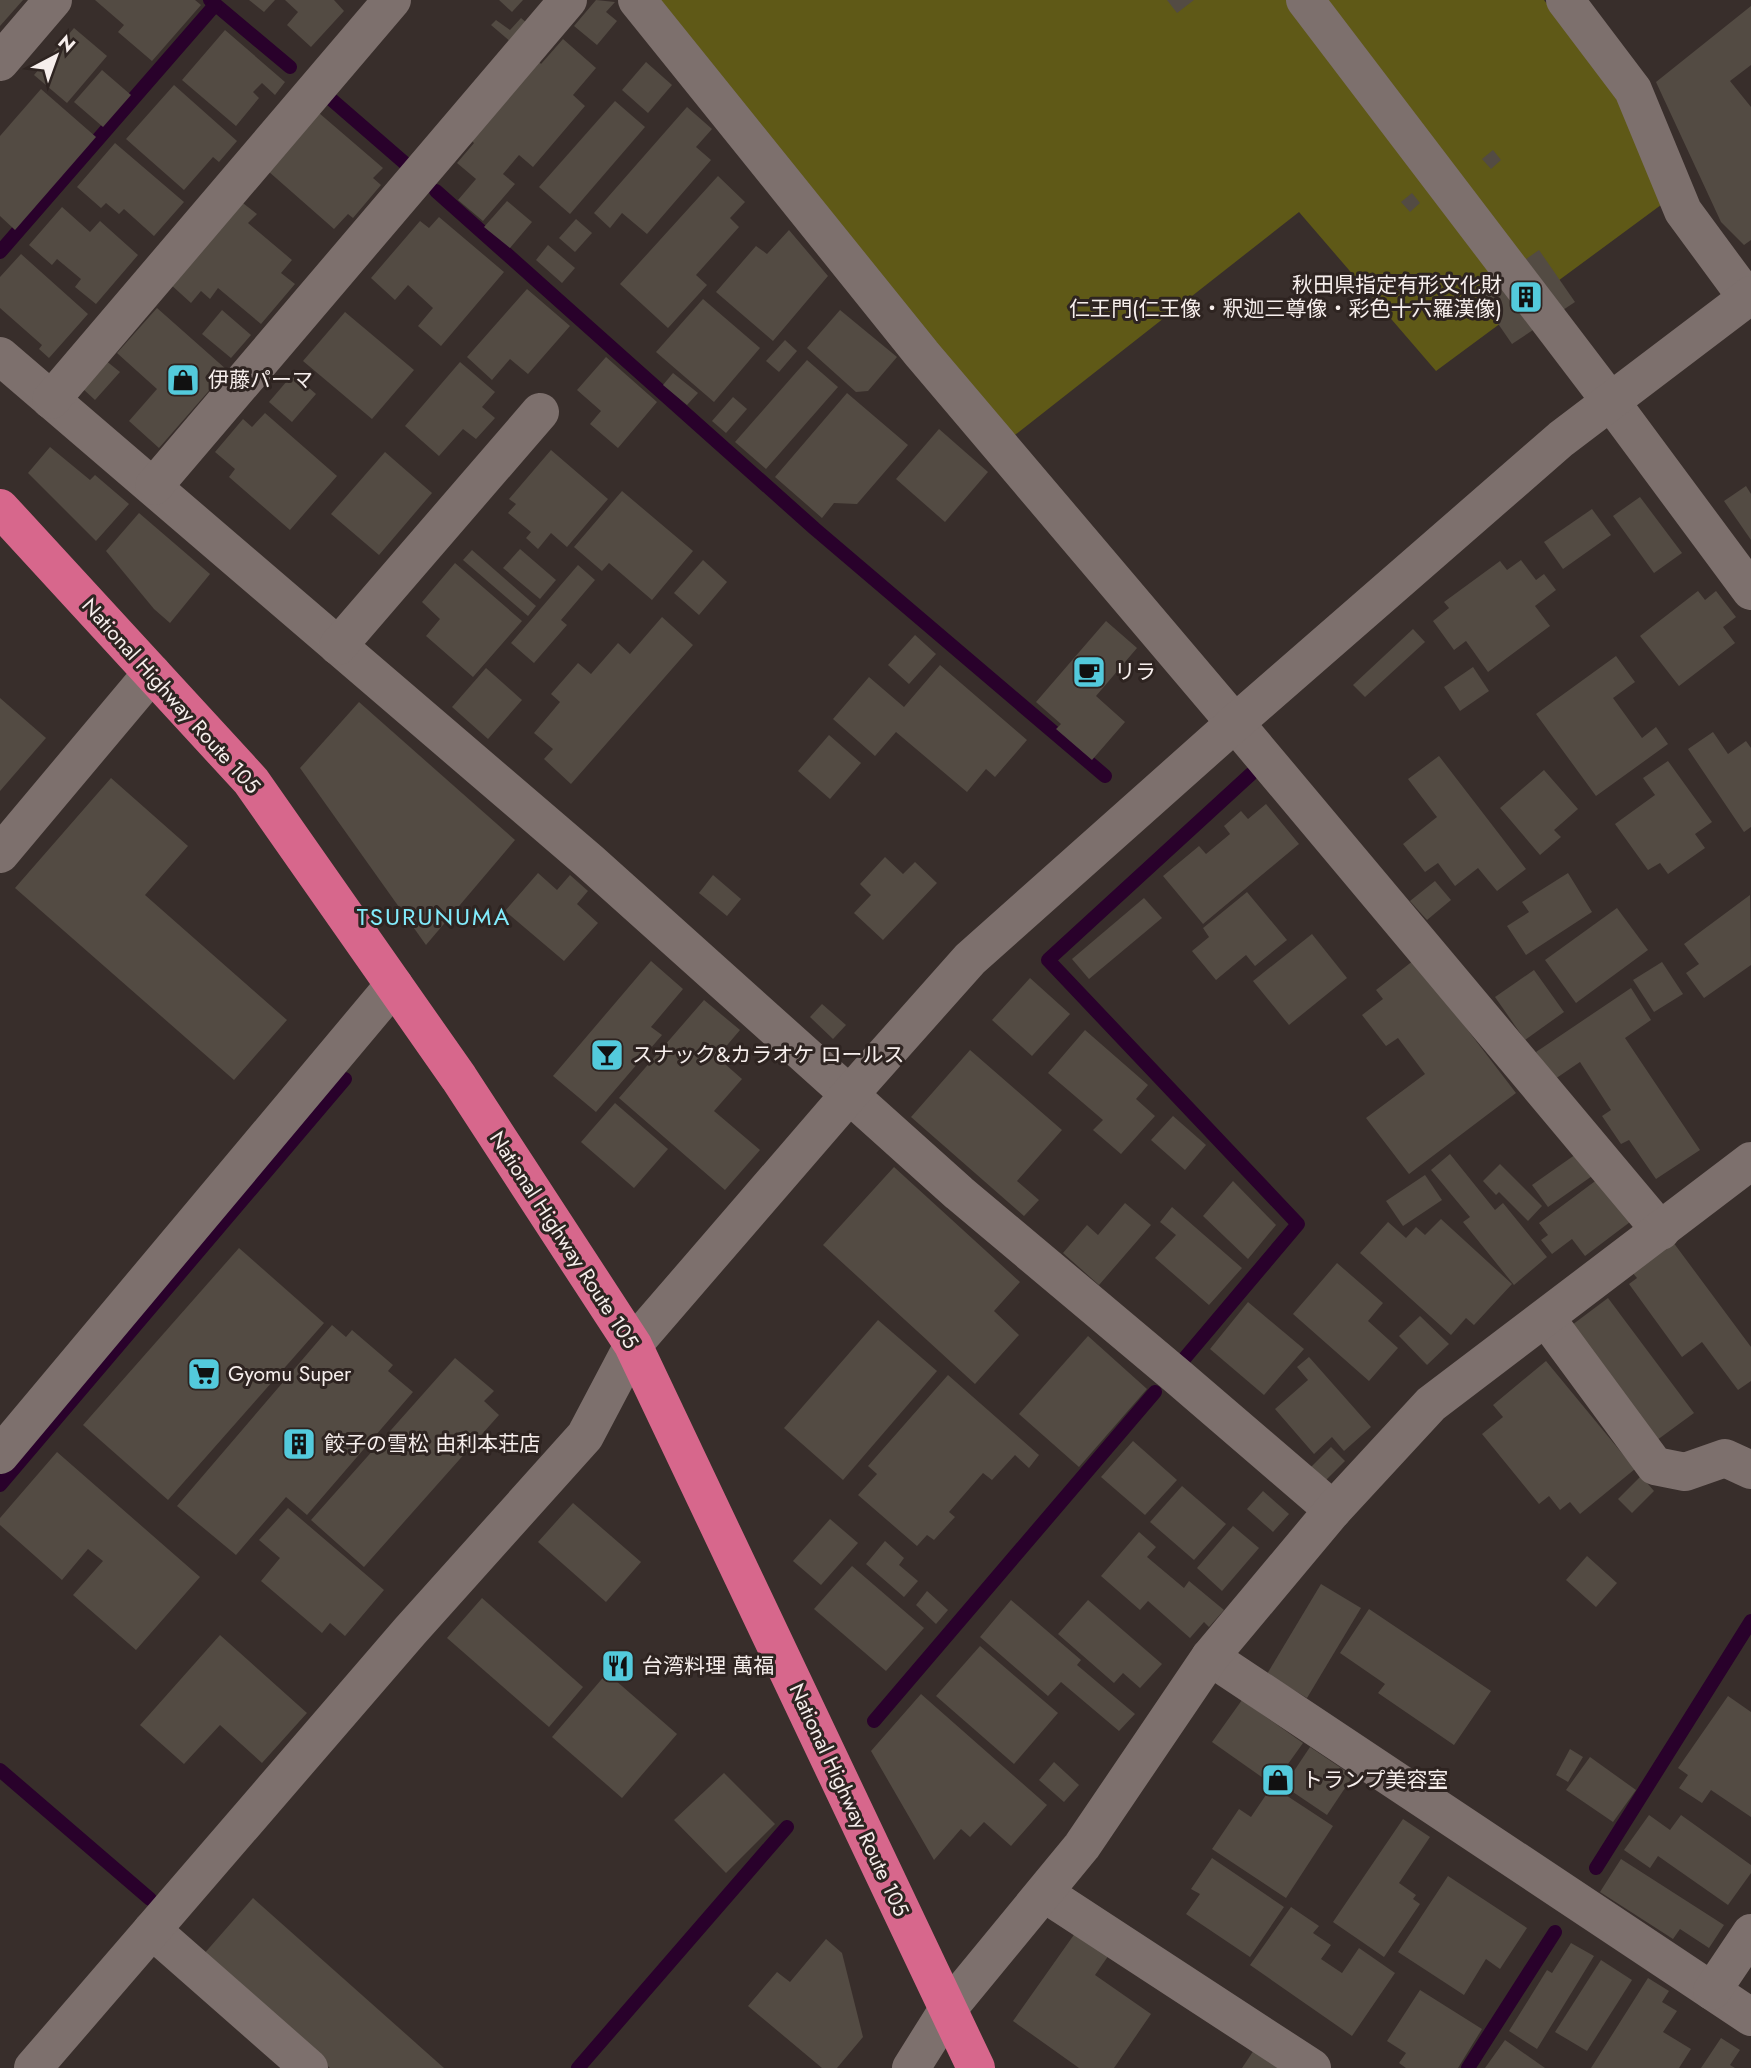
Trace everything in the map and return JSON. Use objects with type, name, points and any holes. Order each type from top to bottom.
[{"type":"highway","name":"National Highway Route 105","points":[[0,508],[251,781],[459,1078],[633,1345],[976,2068]]},
{"type":"street","points":[[0,61],[53,0]]},
{"type":"street","points":[[51,400],[392,0]]},
{"type":"street","points":[[154,486],[568,0]]},
{"type":"street","points":[[637,0],[922,354],[1661,1231]]},
{"type":"street","points":[[1305,0],[1751,591]]},
{"type":"street","points":[[33,2068],[410,1631],[585,1436],[633,1345],[849,1095],[970,960],[1235,723],[1561,439],[1749,297],[1683,211],[1633,90],[1566,0]]},
{"type":"street","points":[[0,356],[589,861],[959,1193],[1333,1510]]},
{"type":"street","points":[[338,646],[540,412]]},
{"type":"street","points":[[0,854],[152,673]]},
{"type":"street","points":[[0,1455],[394,985]]},
{"type":"street","points":[[911,2068],[948,2009],[1082,1846],[1210,1657],[1333,1510],[1431,1404],[1751,1161]]},
{"type":"street","points":[[1546,1318],[1655,1466],[1685,1472],[1725,1458],[1751,1470]]},
{"type":"street","points":[[1210,1657],[1751,2017]]},
{"type":"street","points":[[1044,1893],[1312,2068]]},
{"type":"street","points":[[152,1930],[309,2068]]},
{"type":"street","points":[[1712,1991],[1751,1933]]},
{"type":"shaded area","points":[[659,0],[1544,0],[1619,98],[1665,202],[1436,371],[1299,212],[1006,442]]},
{"type":"building","points":[[0,0],[23,0],[0,26]]},
{"type":"building","points":[[95,0],[195,0],[201,5],[152,61],[118,32],[124,25]]},
{"type":"building","points":[[249,0],[275,0],[264,12]]},
{"type":"building","points":[[285,0],[334,0],[344,11],[311,47],[287,25],[298,12]]},
{"type":"building","points":[[499,0],[523,0],[512,12]]},
{"type":"building","points":[[596,0],[615,2],[606,12],[617,21],[597,45],[574,26]]},
{"type":"building","points":[[1167,0],[1194,0],[1177,13]]},
{"type":"building","points":[[1751,6],[1751,65],[1730,81],[1751,107],[1751,240],[1744,245],[1721,222],[1656,82]]},
{"type":"building","points":[[521,18],[528,24],[512,43],[491,25],[496,20],[510,30]]},
{"type":"building","points":[[74,28],[107,56],[67,103],[34,75]]},
{"type":"building","points":[[225,30],[285,82],[275,95],[262,83],[253,92],[259,98],[236,126],[182,80]]},
{"type":"building","points":[[563,39],[596,68],[573,95],[585,106],[533,167],[519,155],[503,174],[515,184],[483,221],[458,200],[476,179],[457,163],[474,143],[469,138],[537,60],[541,64]]},
{"type":"building","points":[[646,62],[672,85],[648,113],[622,90]]},
{"type":"building","points":[[102,70],[131,95],[103,127],[74,102]]},
{"type":"building","points":[[174,85],[237,141],[219,162],[213,157],[184,190],[126,139]]},
{"type":"building","points":[[41,89],[96,137],[15,230],[0,216],[0,136]]},
{"type":"building","points":[[615,101],[645,127],[570,214],[539,187]]},
{"type":"building","points":[[687,107],[712,129],[696,147],[711,160],[647,234],[622,213],[610,228],[594,213]]},
{"type":"building","points":[[319,113],[383,168],[373,178],[381,185],[353,218],[348,214],[334,229],[268,171]]},
{"type":"building","points":[[115,143],[184,202],[154,236],[124,209],[119,214],[106,203],[101,208],[77,187]]},
{"type":"building","points":[[1493,150],[1501,160],[1491,169],[1482,159]]},
{"type":"building","points":[[718,176],[745,202],[730,218],[739,227],[696,275],[707,285],[668,328],[620,284]]},
{"type":"building","points":[[1412,193],[1420,203],[1410,212],[1401,202]]},
{"type":"building","points":[[239,200],[257,214],[248,223],[292,260],[281,273],[295,284],[261,324],[218,288],[210,299],[201,291],[191,303],[169,283]]},
{"type":"building","points":[[507,201],[532,222],[510,248],[484,227]]},
{"type":"building","points":[[62,207],[90,232],[100,221],[138,255],[96,304],[75,287],[81,279],[57,259],[52,265],[29,245]]},
{"type":"building","points":[[439,217],[504,272],[441,346],[418,326],[433,308],[408,285],[395,300],[371,278],[420,221],[429,228]]},
{"type":"building","points":[[576,219],[592,233],[575,252],[559,238]]},
{"type":"building","points":[[789,230],[828,276],[773,341],[716,292],[756,246],[767,254]]},
{"type":"building","points":[[548,245],[575,268],[562,283],[536,260]]},
{"type":"building","name":"秋田県指定有形文化財 仁王門(仁王像・釈迦三尊像・彩色十六羅漢像)","points":[[1539,250],[1575,302],[1512,344],[1477,293]]},
{"type":"building","points":[[21,254],[88,314],[49,358],[39,349],[42,345],[0,308],[0,277]]},
{"type":"building","points":[[527,289],[570,326],[528,374],[510,359],[492,380],[467,357]]},
{"type":"building","points":[[703,299],[760,348],[714,402],[656,352]]},
{"type":"building","name":"伊藤パーマ","points":[[157,308],[227,370],[159,448],[129,421],[157,389],[117,353]]},
{"type":"building","points":[[222,310],[251,335],[231,358],[202,334]]},
{"type":"building","points":[[840,310],[897,357],[868,391],[856,392],[807,348]]},
{"type":"building","points":[[345,312],[414,370],[372,419],[303,361]]},
{"type":"building","points":[[785,340],[797,351],[779,372],[766,361]]},
{"type":"building","points":[[606,357],[657,402],[618,448],[590,424],[601,411],[577,390]]},
{"type":"building","points":[[105,360],[120,372],[95,400],[82,388]]},
{"type":"building","points":[[807,360],[838,387],[766,469],[735,442]]},
{"type":"building","points":[[460,362],[495,392],[482,407],[495,418],[476,439],[463,429],[439,456],[405,426]]},
{"type":"building","points":[[673,373],[698,393],[687,405],[663,385]]},
{"type":"building","points":[[293,374],[316,394],[292,422],[269,402]]},
{"type":"building","points":[[847,393],[908,445],[857,504],[834,503],[822,518],[775,477]]},
{"type":"building","points":[[733,397],[747,409],[726,433],[712,421]]},
{"type":"building","points":[[265,413],[337,476],[290,530],[229,477],[235,469],[215,452],[243,419],[252,427]]},
{"type":"building","points":[[939,429],[988,472],[945,522],[896,479]]},
{"type":"building","points":[[50,447],[90,480],[95,475],[129,504],[96,541],[28,473]]},
{"type":"building","points":[[551,450],[608,499],[567,547],[551,533],[538,549],[526,538],[531,532],[508,513],[516,504],[509,499]]},
{"type":"building","points":[[385,452],[432,493],[379,555],[331,514]]},
{"type":"building","points":[[1746,486],[1751,494],[1751,540],[1724,501]]},
{"type":"building","points":[[622,491],[693,551],[652,600],[609,563],[602,571],[574,547]]},
{"type":"building","points":[[1640,497],[1682,553],[1654,573],[1613,516]]},
{"type":"building","points":[[1592,509],[1611,535],[1563,569],[1544,542]]},
{"type":"building","points":[[139,513],[210,574],[170,623],[154,609],[106,551]]},
{"type":"building","points":[[520,549],[556,580],[540,599],[503,568]]},
{"type":"building","points":[[472,550],[536,606],[528,616],[463,560]]},
{"type":"building","points":[[703,560],[727,582],[699,615],[674,593]]},
{"type":"building","points":[[1521,560],[1536,580],[1544,574],[1556,590],[1535,606],[1550,626],[1488,672],[1466,641],[1454,650],[1433,621],[1449,608],[1444,602],[1500,561],[1507,570]]},
{"type":"building","points":[[455,563],[522,621],[473,677],[426,636],[440,619],[422,602]]},
{"type":"building","points":[[578,565],[595,580],[561,620],[567,625],[534,663],[511,643]]},
{"type":"building","points":[[1698,591],[1705,600],[1716,591],[1736,617],[1723,627],[1735,643],[1679,686],[1640,636]]},
{"type":"building","points":[[662,617],[693,645],[571,784],[544,759],[553,749],[534,733],[560,702],[551,694],[578,663],[591,674],[618,643],[630,654]]},
{"type":"building","name":"リラ","points":[[1106,621],[1137,648],[1096,696],[1125,722],[1092,760],[1056,729],[1061,724],[1036,702]]},
{"type":"building","points":[[1413,629],[1425,642],[1365,697],[1353,685]]},
{"type":"building","points":[[915,635],[936,654],[909,684],[888,665]]},
{"type":"building","points":[[1616,656],[1635,682],[1613,698],[1642,738],[1656,727],[1668,744],[1596,796],[1536,714]]},
{"type":"building","points":[[940,665],[1027,740],[995,777],[986,769],[967,792],[896,732],[875,756],[833,719],[869,677],[904,707]]},
{"type":"building","points":[[1473,667],[1489,691],[1460,711],[1444,687]]},
{"type":"building","points":[[486,668],[522,700],[488,739],[452,707]]},
{"type":"building","points":[[0,698],[46,738],[0,791]]},
{"type":"building","points":[[359,702],[515,840],[426,945],[300,768]]},
{"type":"building","points":[[1713,732],[1728,754],[1746,741],[1751,748],[1751,827],[1744,832],[1688,749]]},
{"type":"building","points":[[829,735],[861,763],[830,799],[798,771]]},
{"type":"building","points":[[1439,756],[1526,869],[1497,891],[1478,868],[1455,886],[1438,863],[1425,872],[1403,844],[1437,817],[1408,779]]},
{"type":"building","points":[[1668,761],[1712,822],[1695,834],[1705,848],[1668,874],[1660,863],[1648,870],[1615,824],[1655,795],[1643,778]]},
{"type":"building","points":[[1544,770],[1578,809],[1554,830],[1561,837],[1540,855],[1500,808]]},
{"type":"building","points":[[111,778],[188,846],[145,895],[287,1020],[234,1080],[15,888]]},
{"type":"building","points":[[1266,804],[1299,844],[1203,924],[1163,876],[1199,846],[1206,854],[1230,834],[1224,826],[1241,811],[1248,819]]},
{"type":"building","points":[[885,857],[903,874],[915,862],[937,883],[883,940],[854,913],[871,895],[860,884]]},
{"type":"building","points":[[538,873],[557,890],[570,875],[588,891],[577,904],[598,923],[564,961],[505,911]]},
{"type":"building","points":[[1568,873],[1592,912],[1526,955],[1507,926],[1529,912],[1522,902]]},
{"type":"building","points":[[713,875],[741,899],[727,916],[699,893]]},
{"type":"building","points":[[1435,881],[1451,900],[1427,920],[1410,901]]},
{"type":"building","points":[[1247,892],[1287,940],[1255,966],[1246,955],[1216,980],[1192,951],[1209,937],[1203,928]]},
{"type":"building","points":[[1750,895],[1751,965],[1704,998],[1686,973],[1699,964],[1684,944]]},
{"type":"building","points":[[1144,898],[1162,918],[1089,979],[1072,959]]},
{"type":"building","points":[[1617,908],[1648,950],[1576,1003],[1545,960]]},
{"type":"building","points":[[1312,934],[1347,978],[1289,1025],[1253,981]]},
{"type":"building","points":[[1414,960],[1516,1093],[1409,1174],[1366,1118],[1425,1074],[1398,1038],[1386,1046],[1362,1015],[1383,999],[1376,990]]},
{"type":"building","name":"スナック&カラオケ ロールス","points":[[651,961],[683,989],[651,1027],[662,1035],[596,1112],[553,1076]]},
{"type":"building","points":[[1662,962],[1683,994],[1654,1012],[1633,980]]},
{"type":"building","points":[[1534,970],[1564,1012],[1525,1040],[1495,997]]},
{"type":"building","points":[[1030,978],[1070,1014],[1032,1056],[992,1020]]},
{"type":"building","points":[[1631,988],[1651,1020],[1625,1038],[1700,1150],[1656,1179],[1629,1140],[1621,1144],[1602,1116],[1611,1110],[1580,1062],[1555,1079],[1536,1052]]},
{"type":"building","points":[[704,1000],[740,1030],[717,1057],[742,1079],[714,1111],[760,1150],[725,1190],[619,1098]]},
{"type":"building","points":[[822,1004],[846,1025],[833,1039],[810,1017]]},
{"type":"building","points":[[1085,1030],[1148,1085],[1136,1099],[1155,1116],[1121,1154],[1093,1130],[1103,1120],[1048,1073]]},
{"type":"building","points":[[970,1050],[1062,1130],[1017,1181],[1039,1200],[1024,1216],[911,1117]]},
{"type":"building","points":[[615,1103],[668,1149],[634,1188],[581,1142]]},
{"type":"building","points":[[1173,1116],[1206,1145],[1185,1170],[1151,1140]]},
{"type":"building","points":[[1579,1152],[1595,1174],[1548,1207],[1532,1185]]},
{"type":"building","points":[[1450,1154],[1495,1210],[1503,1203],[1547,1257],[1514,1285],[1463,1222],[1470,1217],[1431,1170]]},
{"type":"building","points":[[1500,1164],[1542,1206],[1528,1221],[1499,1192],[1496,1195],[1483,1181]]},
{"type":"building","points":[[894,1167],[1020,1282],[994,1311],[1019,1335],[975,1384],[823,1245]]},
{"type":"building","points":[[1425,1175],[1442,1200],[1403,1226],[1386,1201]]},
{"type":"building","points":[[1602,1176],[1634,1219],[1585,1256],[1572,1239],[1552,1254],[1541,1240],[1548,1235],[1539,1223]]},
{"type":"building","points":[[1233,1181],[1276,1225],[1248,1259],[1203,1216]]},
{"type":"building","points":[[1125,1203],[1151,1225],[1099,1285],[1063,1253],[1087,1225],[1098,1235]]},
{"type":"building","points":[[1172,1207],[1242,1268],[1209,1305],[1155,1258],[1176,1235],[1160,1222]]},
{"type":"building","points":[[1441,1219],[1512,1284],[1474,1325],[1466,1318],[1451,1335],[1360,1253],[1388,1222],[1406,1238],[1416,1227],[1425,1235]]},
{"type":"building","points":[[1673,1242],[1751,1347],[1751,1381],[1738,1390],[1702,1342],[1682,1357],[1629,1284],[1637,1278],[1632,1272]]},
{"type":"building","name":"Gyomu Super","points":[[239,1248],[324,1323],[168,1500],[83,1425]]},
{"type":"building","points":[[1337,1263],[1383,1303],[1368,1321],[1398,1348],[1369,1381],[1293,1314]]},
{"type":"building","points":[[1608,1298],[1694,1413],[1653,1443],[1568,1328]]},
{"type":"building","points":[[1248,1302],[1304,1349],[1264,1395],[1210,1349]]},
{"type":"building","points":[[1420,1316],[1449,1344],[1427,1365],[1399,1336]]},
{"type":"building","points":[[878,1320],[937,1371],[843,1480],[784,1428]]},
{"type":"building","name":"餃子の雪松 由利本荘店","points":[[332,1325],[346,1337],[352,1330],[393,1365],[388,1371],[413,1392],[307,1515],[286,1497],[236,1555],[177,1506]]},
{"type":"building","points":[[1088,1336],[1147,1389],[1079,1467],[1019,1414]]},
{"type":"building","points":[[1309,1357],[1371,1427],[1344,1451],[1332,1437],[1314,1454],[1275,1409],[1308,1380],[1297,1367]]},
{"type":"building","points":[[455,1358],[494,1391],[484,1401],[499,1415],[364,1567],[311,1520]]},
{"type":"building","points":[[1546,1361],[1635,1469],[1580,1514],[1570,1502],[1560,1510],[1549,1496],[1539,1504],[1482,1434],[1503,1417],[1493,1405]]},
{"type":"building","points":[[948,1375],[1039,1455],[1029,1468],[1015,1455],[992,1480],[983,1473],[949,1512],[955,1517],[934,1540],[927,1535],[917,1546],[858,1495],[877,1474],[868,1466]]},
{"type":"building","points":[[1133,1441],[1177,1480],[1145,1515],[1101,1477]]},
{"type":"building","points":[[1331,1447],[1345,1461],[1321,1485],[1307,1471]]},
{"type":"building","points":[[57,1452],[200,1577],[136,1650],[73,1595],[103,1561],[88,1549],[62,1580],[0,1525],[0,1518]]},
{"type":"building","points":[[1641,1476],[1654,1491],[1632,1513],[1618,1499]]},
{"type":"building","points":[[1182,1486],[1226,1524],[1194,1560],[1150,1522]]},
{"type":"building","points":[[1263,1491],[1289,1514],[1273,1532],[1247,1509]]},
{"type":"building","points":[[573,1503],[641,1562],[606,1602],[538,1542]]},
{"type":"building","points":[[288,1508],[384,1590],[345,1636],[330,1623],[322,1633],[261,1581],[280,1558],[259,1540]]},
{"type":"building","points":[[830,1519],[858,1543],[821,1585],[793,1561]]},
{"type":"building","points":[[1233,1526],[1259,1548],[1222,1591],[1197,1568]]},
{"type":"building","points":[[1139,1532],[1156,1547],[1147,1557],[1184,1588],[1189,1581],[1224,1610],[1209,1627],[1204,1622],[1190,1638],[1148,1601],[1140,1610],[1101,1576]]},
{"type":"building","points":[[885,1541],[904,1558],[899,1565],[918,1581],[904,1597],[866,1564]]},
{"type":"building","points":[[1587,1556],[1617,1583],[1596,1607],[1566,1580]]},
{"type":"building","points":[[852,1566],[924,1628],[886,1671],[814,1609]]},
{"type":"building","points":[[1321,1584],[1361,1608],[1307,1698],[1267,1674]]},
{"type":"building","points":[[927,1591],[948,1610],[936,1624],[916,1605]]},
{"type":"building","points":[[482,1598],[583,1687],[549,1727],[447,1638]]},
{"type":"building","points":[[1011,1600],[1081,1660],[1077,1665],[1135,1714],[1119,1731],[1061,1682],[1048,1696],[980,1637]]},
{"type":"building","points":[[1088,1600],[1162,1664],[1140,1688],[1123,1673],[1114,1683],[1058,1634]]},
{"type":"building","points":[[1369,1609],[1491,1691],[1454,1745],[1378,1693],[1385,1684],[1340,1653]]},
{"type":"building","points":[[220,1635],[307,1713],[262,1763],[220,1725],[184,1764],[140,1725]]},
{"type":"building","points":[[980,1646],[1058,1713],[1014,1764],[936,1696]]},
{"type":"building","points":[[607,1673],[677,1734],[622,1798],[552,1737]]},
{"type":"building","points":[[921,1694],[1047,1805],[1011,1846],[984,1822],[970,1837],[961,1829],[934,1860],[871,1751]]},
{"type":"building","points":[[1728,1696],[1751,1712],[1751,1817],[1711,1790],[1702,1803],[1679,1788],[1688,1775],[1678,1768]]},
{"type":"building","points":[[1242,1700],[1303,1743],[1273,1785],[1212,1742]]},
{"type":"building","points":[[1310,1747],[1353,1776],[1327,1815],[1284,1786]]},
{"type":"building","points":[[1570,1749],[1583,1757],[1568,1782],[1556,1775]]},
{"type":"building","points":[[1590,1757],[1636,1790],[1613,1822],[1566,1790]]},
{"type":"building","points":[[1054,1762],[1079,1785],[1064,1802],[1039,1780]]},
{"type":"building","points":[[724,1773],[775,1824],[726,1873],[674,1820]]},
{"type":"building","points":[[1272,1786],[1333,1826],[1286,1898],[1212,1849],[1239,1809],[1251,1817]]},
{"type":"building","points":[[1649,1815],[1670,1830],[1681,1815],[1751,1865],[1751,1873],[1728,1905],[1658,1856],[1650,1868],[1624,1850]]},
{"type":"building","points":[[1403,1819],[1430,1837],[1399,1883],[1416,1895],[1413,1899],[1420,1904],[1384,1957],[1333,1922]]},
{"type":"building","points":[[1212,1858],[1284,1907],[1250,1957],[1186,1914],[1200,1894],[1191,1889]]},
{"type":"building","points":[[1621,1859],[1724,1925],[1709,1948],[1680,1929],[1673,1939],[1600,1892]]},
{"type":"building","points":[[1448,1876],[1527,1928],[1500,1969],[1486,1959],[1464,1995],[1398,1952]]},
{"type":"building","points":[[253,1898],[444,2068],[330,2068],[203,1955]]},
{"type":"building","points":[[1291,1907],[1319,1926],[1313,1933],[1331,1945],[1321,1959],[1342,1973],[1359,1948],[1395,1973],[1352,2036],[1250,1965]]},
{"type":"building","points":[[1078,1929],[1111,1952],[1095,1975],[1151,2014],[1114,2068],[1079,2068],[1013,2021]]},
{"type":"building","points":[[826,1939],[842,1953],[863,2037],[837,2068],[822,2068],[748,2006],[777,1972],[790,1982]]},
{"type":"building","points":[[1571,1943],[1594,1956],[1537,2049],[1509,2031],[1547,1970],[1552,1973]]},
{"type":"building","points":[[1601,1960],[1632,1980],[1587,2051],[1555,2032]]},
{"type":"building","points":[[1648,1978],[1669,1991],[1662,2002],[1677,2011],[1663,2032],[1691,2049],[1679,2068],[1591,2068]]},
{"type":"building","points":[[1420,1990],[1482,2029],[1458,2068],[1406,2068],[1399,2063],[1406,2053],[1387,2041]]},
{"type":"building","points":[[1721,2038],[1740,2050],[1730,2065],[1735,2068],[1701,2068]]},
{"type":"building","points":[[1505,2040],[1545,2068],[1485,2068]]},
{"type":"building","points":[[1256,2047],[1287,2068],[1242,2068]]},
{"type":"waterway","points":[[210,0],[290,67]]},
{"type":"waterway","points":[[0,252],[215,5]]},
{"type":"waterway","points":[[332,100],[407,165]]},
{"type":"waterway","points":[[436,191],[815,529],[1105,776]]},
{"type":"waterway","points":[[1184,1359],[1298,1224],[1048,960],[1251,774]]},
{"type":"waterway","points":[[0,1485],[345,1079]]},
{"type":"waterway","points":[[874,1721],[1155,1392]]},
{"type":"waterway","points":[[1596,1868],[1751,1621]]},
{"type":"waterway","points":[[0,1770],[150,1899]]},
{"type":"waterway","points":[[578,2068],[787,1827]]},
{"type":"waterway","points":[[1468,2068],[1555,1932]]},
{"type":"place","name":"秋田県指定有形文化財 仁王門(仁王像・釈迦三尊像・彩色十六羅漢像)","points":[[1526,297]]},
{"type":"place","name":"伊藤パーマ","points":[[183,380]]},
{"type":"place","name":"リラ","points":[[1089,672]]},
{"type":"place","name":"スナック&カラオケ ロールス","points":[[607,1055]]},
{"type":"place","name":"Gyomu Super","points":[[204,1374]]},
{"type":"place","name":"餃子の雪松 由利本荘店","points":[[299,1444]]},
{"type":"place","name":"台湾料理 萬福","points":[[618,1666]]},
{"type":"place","name":"トランプ美容室","points":[[1278,1780]]},
{"type":"district","name":"TSURUNUMA","points":[[434,916]]}]
